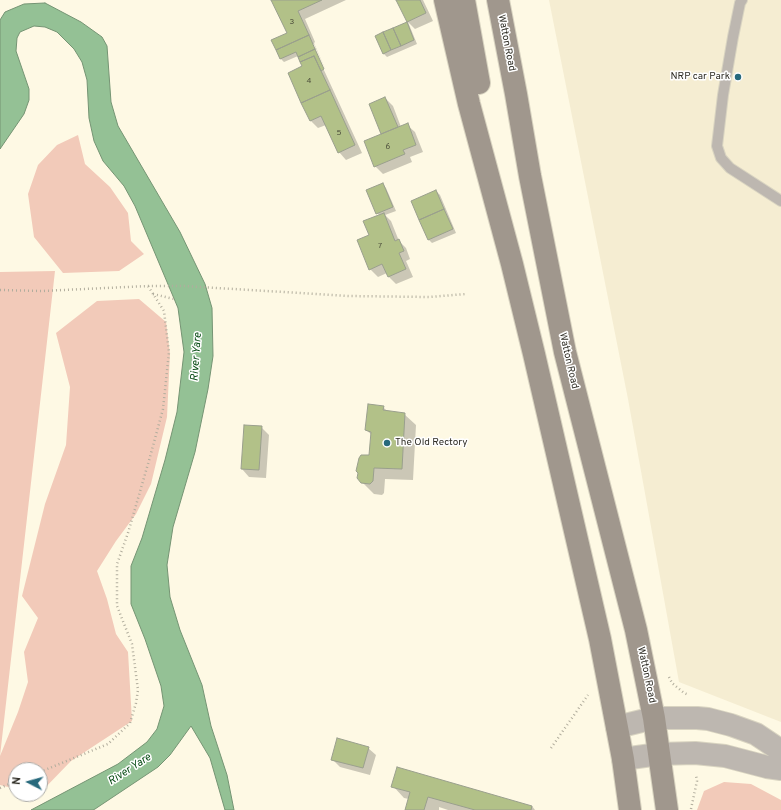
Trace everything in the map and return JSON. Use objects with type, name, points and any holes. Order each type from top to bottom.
[{"type":"main road","points":[[445,0],[469,104],[512,264],[534,354],[600,639],[623,759],[630,810]]},
{"type":"main road","points":[[464,0],[512,264]]},
{"type":"main road","name":"Watton Road","points":[[498,0],[530,176],[565,352],[636,630],[654,718],[667,810]]},
{"type":"street","points":[[617,727],[654,718],[697,718],[731,725],[756,734],[777,748],[781,753]]},
{"type":"street","points":[[623,759],[659,754],[695,753],[725,756],[767,767],[781,769]]},
{"type":"lane","points":[[742,0],[740,3],[723,95],[717,146],[721,158],[730,168],[781,200]]},
{"type":"path","points":[[48,769],[108,744],[130,723],[136,703],[138,690],[132,644],[117,606],[117,564],[128,533],[162,409],[169,352],[164,311],[148,286]]},
{"type":"path","points":[[0,290],[42,291],[165,286],[207,287],[348,296],[429,297],[466,294]]},
{"type":"path","points":[[152,294],[174,299]]},
{"type":"path","points":[[667,672],[672,683],[684,693],[695,697]]},
{"type":"path","points":[[550,748],[592,692]]},
{"type":"path","points":[[691,810],[697,781],[696,774]]},
{"type":"shaded area","points":[[549,0],[781,0],[781,722],[679,682],[628,399]]},
{"type":"shaded area","points":[[78,135],[85,164],[110,187],[128,213],[131,241],[144,254],[119,271],[63,273],[34,237],[28,194],[38,165],[57,145]]},
{"type":"shaded area","points":[[55,271],[0,756],[0,272]]},
{"type":"shaded area","points":[[139,299],[166,322],[170,354],[167,417],[151,484],[136,514],[116,541],[97,571],[107,599],[116,634],[128,652],[132,721],[71,761],[48,785],[48,762],[8,762],[8,787],[0,785],[0,756],[18,712],[28,682],[24,652],[38,618],[22,596],[45,504],[66,445],[70,387],[56,333],[97,301]]},
{"type":"shaded area","points":[[724,782],[751,784],[781,800],[781,810],[697,810],[704,791]]},
{"type":"water","name":"River Yare","points":[[45,3],[81,22],[102,37],[107,46],[111,102],[118,126],[180,232],[205,284],[212,308],[213,356],[208,389],[195,452],[173,527],[167,565],[170,597],[180,630],[202,685],[211,726],[227,775],[234,810],[225,810],[210,758],[191,726],[170,755],[158,767],[95,809],[31,810],[118,764],[147,742],[157,729],[164,706],[161,686],[131,604],[131,566],[142,538],[165,460],[177,412],[184,352],[178,308],[135,206],[124,186],[103,161],[94,141],[89,118],[87,80],[82,62],[74,49],[57,32],[45,27],[34,26],[20,32],[17,38],[16,51],[29,89],[29,100],[24,114],[0,149],[0,20],[5,12],[24,4]]},
{"type":"building","points":[[271,0],[322,0],[298,11],[309,35],[276,50],[271,40],[287,33]]},
{"type":"building","points":[[396,0],[420,0],[426,13],[407,22]]},
{"type":"building","points":[[407,22],[414,40],[401,46],[393,28]]},
{"type":"building","points":[[393,28],[401,46],[391,50],[383,32]]},
{"type":"building","points":[[383,32],[391,50],[383,54],[375,36]]},
{"type":"building","points":[[309,35],[315,49],[298,57],[296,52],[280,59],[276,50]]},
{"type":"building","points":[[315,49],[324,69],[321,71],[314,56],[300,62],[298,57]]},
{"type":"building","points":[[314,56],[330,90],[301,103],[288,73],[302,66],[300,62]]},
{"type":"building","points":[[330,90],[355,145],[338,153],[321,116],[310,121],[301,103]]},
{"type":"building","points":[[385,97],[398,127],[381,134],[369,104]]},
{"type":"building","points":[[408,123],[416,145],[403,150],[405,154],[374,167],[364,141]]},
{"type":"building","points":[[383,183],[393,207],[376,214],[366,190]]},
{"type":"building","points":[[436,190],[444,209],[419,220],[411,201]]},
{"type":"building","points":[[444,209],[453,229],[428,240],[419,220]]},
{"type":"building","points":[[384,213],[395,241],[399,239],[404,251],[399,253],[406,269],[388,277],[382,264],[369,270],[357,240],[369,235],[363,221]]},
{"type":"building","name":"The Old Rectory","points":[[368,404],[384,406],[383,410],[405,413],[402,469],[374,468],[373,481],[370,484],[361,483],[357,478],[358,473],[356,471],[361,455],[369,455],[371,432],[365,430]]},
{"type":"building","points":[[244,425],[262,426],[259,470],[241,469]]},
{"type":"building","points":[[337,738],[369,747],[363,768],[331,760]]},
{"type":"building","points":[[397,767],[532,806],[531,810],[475,810],[428,797],[424,810],[405,810],[410,792],[391,787]]},
{"type":"place","name":"NRP car Park","points":[[738,77]]},
{"type":"place","name":"The Old Rectory","points":[[387,443]]}]
